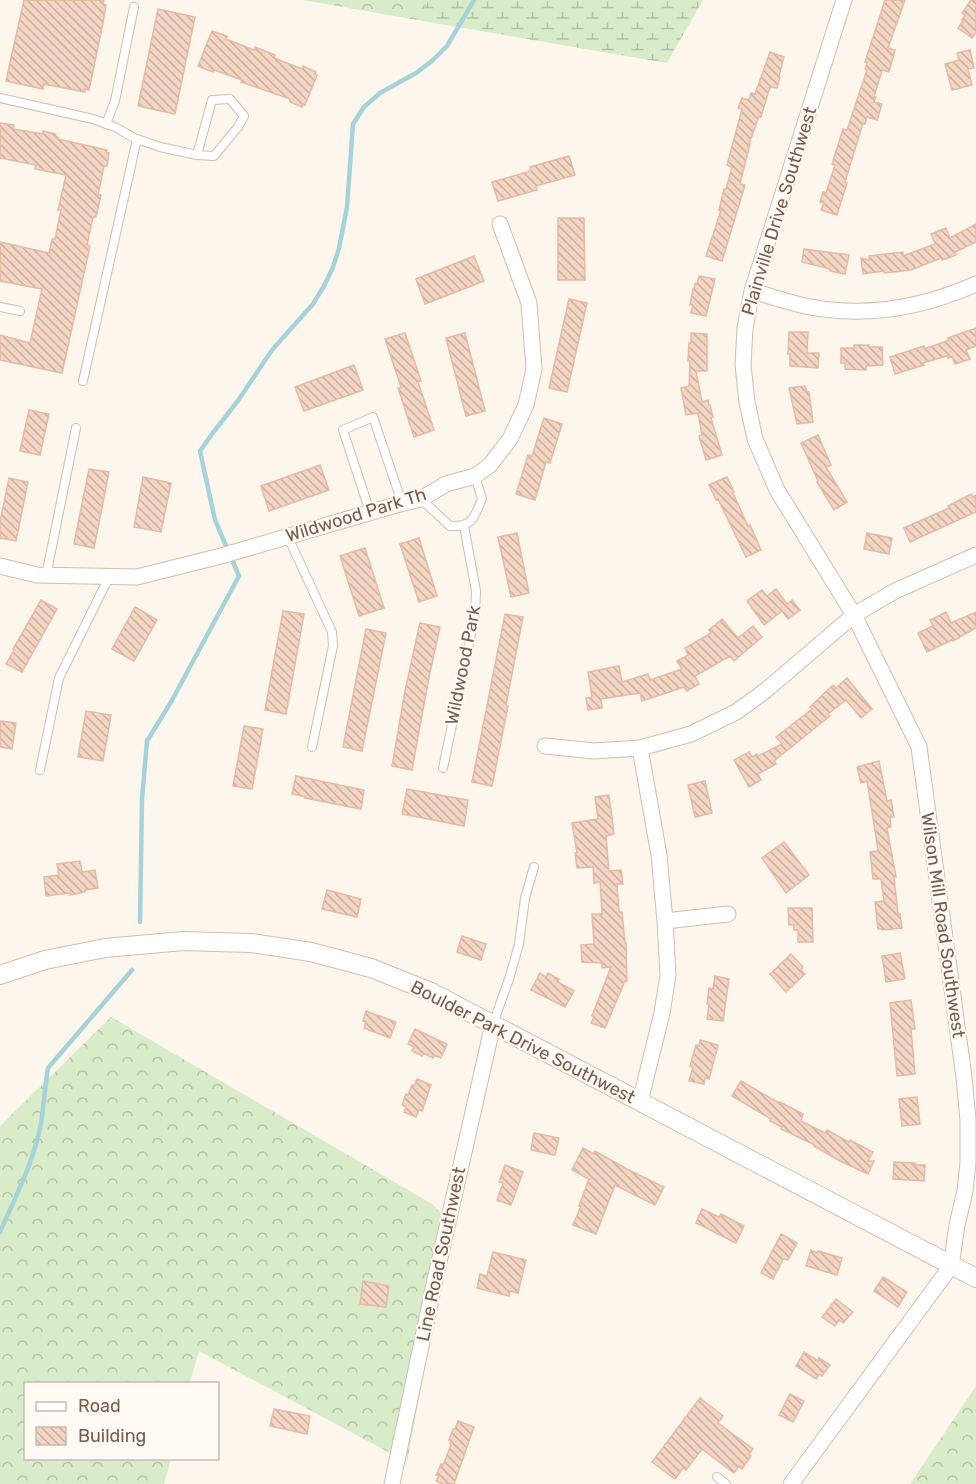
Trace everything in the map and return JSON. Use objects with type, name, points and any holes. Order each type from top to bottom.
[{"type":"street","name":"Plainville Drive Southwest","points":[[844,0],[752,291],[745,328],[743,365],[747,402],[755,439],[777,490],[854,615]]},
{"type":"street","name":"Wildwood Park Th","points":[[0,566],[46,576],[136,577],[221,556],[421,499],[446,484],[475,476],[490,465],[510,439],[526,405],[534,369],[529,303],[500,224]]},
{"type":"street","points":[[752,291],[805,306],[835,310],[874,311],[912,306],[976,284]]},
{"type":"street","points":[[544,746],[594,751],[640,748],[691,734],[736,712],[765,691],[854,615],[895,591],[976,555]]},
{"type":"street","name":"Wilson Mill Road Southwest","points":[[791,1484],[951,1266],[968,1163],[968,1120],[964,1077],[919,747],[854,615]]},
{"type":"street","points":[[639,1102],[662,1013],[668,975],[659,855],[640,748]]},
{"type":"street","points":[[665,921],[728,914]]},
{"type":"street","name":"Boulder Park Drive Southwest","points":[[0,975],[45,960],[105,948],[183,941],[251,943],[312,952],[370,968],[431,992],[976,1278]]},
{"type":"street","name":"Line Road Southwest","points":[[392,1484],[437,1269],[493,1024]]},
{"type":"lane","points":[[106,124],[115,101],[134,7]]},
{"type":"lane","points":[[0,98],[93,119],[160,147],[197,155],[214,156],[244,116],[230,99],[212,100],[197,155]]},
{"type":"lane","points":[[84,381],[137,138]]},
{"type":"lane","points":[[0,307],[20,311]]},
{"type":"lane","points":[[370,512],[343,430],[373,417],[402,503]]},
{"type":"lane","points":[[46,576],[76,428]]},
{"type":"lane","points":[[421,499],[450,526],[464,526],[474,519],[482,499],[475,476]]},
{"type":"lane","name":"Wildwood Park","points":[[443,768],[475,615],[476,591],[464,526]]},
{"type":"lane","points":[[288,537],[332,632],[333,646],[312,747]]},
{"type":"lane","points":[[40,770],[59,678],[109,577]]},
{"type":"lane","points":[[493,1024],[519,944],[525,898],[534,867]]},
{"type":"lane","points":[[717,1477],[726,1484]]},
{"type":"green space","points":[[303,0],[429,0],[417,20]]},
{"type":"green space","points":[[429,0],[703,0],[667,63],[417,20]]},
{"type":"green space","points":[[111,1017],[432,1204],[452,1224],[407,1462],[199,1351],[190,1382],[24,1382],[24,1460],[171,1460],[164,1484],[0,1484],[0,1126]]},
{"type":"green space","points":[[976,1386],[976,1484],[910,1484]]},
{"type":"building","points":[[24,0],[104,0],[103,4],[106,5],[103,23],[89,90],[85,89],[85,92],[44,84],[43,89],[6,81]]},
{"type":"building","points":[[885,0],[905,0],[888,48],[895,50],[889,72],[882,70],[874,97],[876,97],[874,102],[882,104],[877,120],[867,117],[865,124],[863,123],[837,215],[821,210],[824,203],[820,202],[823,192],[826,193],[835,165],[832,164],[843,129],[847,130],[867,70],[865,62]]},
{"type":"building","points":[[971,0],[976,0],[976,32],[972,38],[958,28],[965,15],[962,13]]},
{"type":"building","points":[[158,9],[195,17],[175,114],[138,106]]},
{"type":"building","points":[[212,31],[254,50],[255,47],[275,55],[274,58],[316,72],[317,75],[305,105],[303,104],[302,107],[290,102],[290,99],[241,82],[242,80],[198,66]]},
{"type":"building","points":[[970,50],[974,68],[968,69],[972,85],[952,90],[945,64],[959,60],[957,53]]},
{"type":"building","points":[[770,52],[784,57],[780,77],[777,88],[770,87],[761,117],[759,116],[749,144],[740,184],[745,185],[722,261],[706,256],[732,167],[727,165],[742,109],[738,108],[742,98],[749,100],[751,93],[755,94]]},
{"type":"building","points":[[0,123],[14,125],[13,129],[56,134],[55,137],[58,139],[107,150],[106,152],[109,153],[98,195],[101,195],[96,217],[93,217],[87,245],[90,246],[62,373],[0,360],[0,335],[30,343],[42,289],[0,281],[0,242],[49,253],[52,239],[55,239],[61,210],[58,210],[66,175],[35,169],[36,165],[0,158]]},
{"type":"building","points":[[569,156],[575,175],[536,186],[537,190],[498,201],[492,182],[531,171],[530,167]]},
{"type":"building","points":[[558,218],[584,218],[585,280],[558,280]]},
{"type":"building","points":[[976,224],[976,242],[955,252],[956,255],[942,260],[941,258],[911,270],[863,274],[861,258],[869,260],[869,256],[903,252],[903,256],[935,244],[931,234],[946,228],[950,238]]},
{"type":"building","points":[[804,249],[849,255],[845,274],[802,262]]},
{"type":"building","points":[[474,256],[484,281],[425,304],[416,279]]},
{"type":"building","points":[[699,276],[715,279],[706,316],[691,313],[693,289]]},
{"type":"building","points":[[569,299],[587,303],[567,392],[549,388]]},
{"type":"building","points":[[976,328],[976,346],[966,350],[970,359],[955,364],[952,357],[947,356],[895,374],[890,357],[924,346],[925,349]]},
{"type":"building","points":[[789,332],[808,332],[807,353],[819,353],[818,368],[790,366]]},
{"type":"building","points":[[405,333],[434,430],[414,437],[385,339]]},
{"type":"building","points":[[465,333],[485,411],[466,416],[446,338]]},
{"type":"building","points":[[691,333],[707,334],[707,371],[696,371],[702,402],[708,400],[710,405],[713,417],[711,418],[722,455],[706,460],[699,436],[702,435],[698,413],[686,415],[681,388],[689,386],[690,361],[688,361]]},
{"type":"building","points":[[854,345],[882,347],[883,365],[866,366],[866,370],[845,369],[845,363],[841,363],[841,348],[854,348]]},
{"type":"building","points":[[354,365],[363,390],[304,411],[295,387]]},
{"type":"building","points":[[805,386],[809,392],[813,422],[797,424],[789,388]]},
{"type":"building","points":[[29,410],[49,414],[40,455],[20,451]]},
{"type":"building","points":[[544,418],[562,424],[550,463],[546,462],[535,500],[516,494],[528,455],[532,456]]},
{"type":"building","points":[[818,435],[831,465],[826,467],[847,502],[834,510],[817,482],[801,443]]},
{"type":"building","points":[[320,465],[329,490],[269,511],[261,486]]},
{"type":"building","points":[[89,469],[109,472],[94,548],[74,544]]},
{"type":"building","points":[[143,477],[171,483],[161,532],[134,527]]},
{"type":"building","points":[[727,477],[761,550],[746,557],[709,485]]},
{"type":"building","points":[[9,478],[28,482],[16,541],[0,538],[0,522]]},
{"type":"building","points":[[971,494],[973,497],[976,495],[976,512],[910,542],[904,528],[949,508],[948,506]]},
{"type":"building","points":[[517,533],[529,593],[511,597],[498,537]]},
{"type":"building","points":[[867,533],[892,538],[889,554],[864,549]]},
{"type":"building","points":[[419,538],[437,596],[419,602],[400,544]]},
{"type":"building","points":[[365,548],[384,608],[359,616],[340,556]]},
{"type":"building","points":[[776,589],[787,604],[792,600],[800,610],[788,619],[782,611],[764,625],[747,601],[762,590],[767,596]]},
{"type":"building","points":[[41,600],[57,609],[22,672],[6,664]]},
{"type":"building","points":[[135,607],[157,620],[134,661],[112,649]]},
{"type":"building","points":[[283,611],[304,614],[286,714],[265,710]]},
{"type":"building","points":[[946,612],[951,623],[976,612],[976,628],[927,652],[918,633],[933,626],[930,620]]},
{"type":"building","points":[[505,614],[523,617],[492,786],[472,782]]},
{"type":"building","points":[[722,619],[738,638],[753,626],[762,637],[734,661],[730,656],[695,676],[699,684],[687,691],[684,687],[642,701],[640,693],[601,699],[602,708],[588,710],[586,698],[592,697],[588,672],[619,666],[622,682],[648,674],[650,680],[682,669],[677,661],[688,655],[685,648],[711,633],[709,630]]},
{"type":"building","points":[[420,623],[440,627],[412,770],[392,766]]},
{"type":"building","points":[[366,629],[386,633],[362,751],[343,747]]},
{"type":"building","points":[[847,678],[872,709],[861,718],[846,700],[828,714],[830,716],[774,761],[776,764],[758,774],[761,780],[749,787],[734,760],[749,752],[752,757],[757,754],[758,756],[782,744],[776,737],[812,709],[810,707],[833,685],[836,688]]},
{"type":"building","points":[[86,711],[111,715],[103,761],[78,757]]},
{"type":"building","points":[[0,721],[16,723],[12,749],[0,747]]},
{"type":"building","points":[[244,726],[263,729],[252,789],[233,786]]},
{"type":"building","points":[[879,761],[887,801],[891,800],[894,817],[890,817],[891,827],[887,828],[896,877],[894,877],[898,914],[900,914],[902,928],[882,930],[878,929],[875,902],[884,901],[881,879],[873,879],[870,852],[878,851],[876,837],[867,781],[861,783],[857,767]]},
{"type":"building","points":[[296,776],[364,790],[361,809],[292,794]]},
{"type":"building","points":[[705,781],[712,813],[695,817],[688,785]]},
{"type":"building","points":[[407,789],[468,800],[464,826],[402,814]]},
{"type":"building","points":[[609,795],[614,834],[606,836],[609,871],[621,870],[623,884],[617,884],[619,912],[622,912],[626,943],[627,981],[625,981],[605,1028],[591,1023],[611,967],[602,968],[602,963],[582,962],[581,945],[594,944],[592,914],[602,914],[600,882],[594,883],[593,867],[577,868],[572,823],[598,819],[595,797]]},
{"type":"building","points":[[784,842],[809,875],[786,893],[762,858]]},
{"type":"building","points":[[80,861],[82,872],[95,870],[98,888],[70,895],[70,893],[46,896],[44,877],[59,875],[57,864]]},
{"type":"building","points":[[327,890],[361,899],[357,917],[322,909]]},
{"type":"building","points":[[788,908],[812,908],[813,942],[798,942],[798,930],[794,930],[794,925],[789,925]]},
{"type":"building","points":[[462,936],[486,944],[481,960],[457,952]]},
{"type":"building","points":[[900,953],[905,978],[886,982],[882,956]]},
{"type":"building","points":[[791,954],[803,967],[801,970],[805,974],[786,992],[770,974]]},
{"type":"building","points":[[540,973],[546,977],[548,973],[574,991],[565,1007],[531,990]]},
{"type":"building","points":[[715,976],[729,979],[723,1021],[707,1019],[709,988],[713,989]]},
{"type":"building","points":[[911,1000],[915,1029],[911,1029],[915,1074],[897,1076],[890,1003]]},
{"type":"building","points":[[366,1011],[396,1022],[390,1038],[364,1028],[366,1022],[363,1021]]},
{"type":"building","points":[[415,1029],[447,1044],[441,1058],[434,1055],[433,1058],[423,1053],[422,1056],[412,1051],[414,1047],[408,1044]]},
{"type":"building","points":[[700,1040],[718,1045],[709,1079],[705,1078],[704,1084],[689,1081],[693,1067],[690,1066],[696,1045],[699,1046]]},
{"type":"building","points":[[417,1079],[431,1085],[422,1111],[419,1110],[416,1117],[404,1112],[406,1107],[402,1105],[406,1094],[408,1095]]},
{"type":"building","points":[[741,1081],[803,1114],[801,1121],[825,1133],[827,1130],[873,1152],[868,1161],[874,1161],[868,1174],[781,1129],[782,1127],[770,1121],[771,1119],[732,1096]]},
{"type":"building","points":[[917,1097],[920,1124],[902,1126],[899,1099]]},
{"type":"building","points":[[534,1133],[559,1138],[555,1155],[531,1150]]},
{"type":"building","points":[[583,1148],[594,1154],[595,1151],[664,1187],[655,1205],[615,1185],[596,1234],[573,1225],[589,1179],[572,1170]]},
{"type":"building","points":[[894,1162],[925,1165],[924,1181],[893,1179]]},
{"type":"building","points":[[505,1165],[523,1172],[511,1205],[497,1200],[503,1183],[499,1182]]},
{"type":"building","points":[[702,1209],[719,1217],[721,1214],[744,1226],[736,1243],[696,1223]]},
{"type":"building","points":[[781,1234],[797,1243],[788,1260],[783,1259],[773,1279],[761,1273]]},
{"type":"building","points":[[811,1250],[842,1258],[837,1275],[806,1266]]},
{"type":"building","points":[[493,1252],[526,1260],[518,1293],[510,1291],[509,1296],[477,1288],[480,1274],[487,1276]]},
{"type":"building","points":[[883,1277],[907,1292],[898,1307],[874,1291]]},
{"type":"building","points":[[363,1281],[389,1286],[386,1307],[360,1304]]},
{"type":"building","points":[[836,1299],[853,1312],[843,1323],[839,1320],[835,1326],[822,1317]]},
{"type":"building","points":[[804,1352],[830,1365],[822,1376],[819,1374],[816,1379],[796,1366]]},
{"type":"building","points":[[790,1394],[804,1401],[793,1422],[779,1415]]},
{"type":"building","points":[[700,1398],[723,1416],[718,1423],[753,1449],[749,1454],[751,1456],[742,1469],[739,1466],[734,1473],[702,1449],[686,1470],[683,1468],[675,1479],[652,1462]]},
{"type":"building","points":[[274,1409],[310,1416],[307,1434],[270,1426]]},
{"type":"building","points":[[458,1421],[474,1427],[454,1484],[443,1484],[436,1481],[439,1476],[436,1475],[441,1464],[443,1465],[451,1445],[451,1440],[449,1440]]},
{"type":"waterway","points":[[140,922],[142,799],[147,741],[171,702],[239,576],[215,520],[200,451],[272,350],[313,304],[333,267],[347,207],[353,124],[364,107],[380,93],[416,73],[447,46],[474,0]]},
{"type":"waterway","points":[[0,1232],[36,1146],[48,1068],[132,970]]}]
